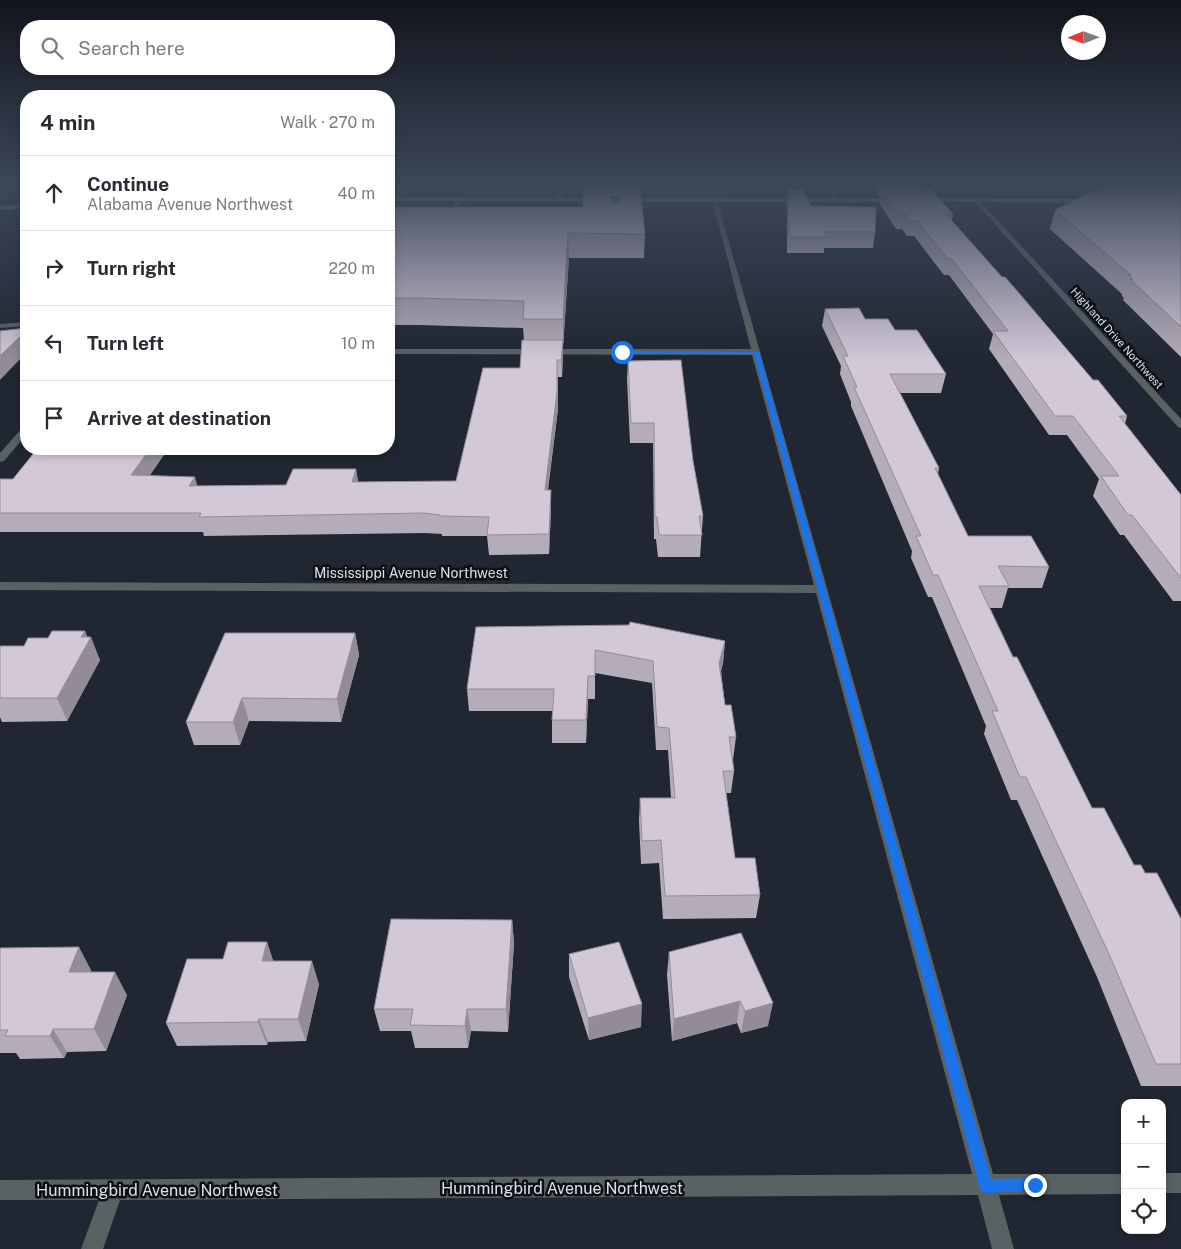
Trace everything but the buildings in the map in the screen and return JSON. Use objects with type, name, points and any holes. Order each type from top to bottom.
[{"type":"street","points":[[726,243],[1004,1249]]},
{"type":"street","name":"Highland Drive Northwest","points":[[1015,243],[1181,425]]},
{"type":"street","points":[[0,326],[20,324]]},
{"type":"street","points":[[395,352],[757,352]]},
{"type":"street","points":[[0,458],[20,436]]},
{"type":"street","name":"Mississippi Avenue Northwest","points":[[0,586],[822,589]]},
{"type":"street","points":[[1166,1183],[1181,1184]]},
{"type":"street","name":"Hummingbird Avenue Northwest","points":[[0,1190],[1121,1184]]},
{"type":"street","points":[[92,1249],[113,1190]]},
{"type":"route","points":[[622,352],[757,352],[986,1186],[1035,1185]]}]
